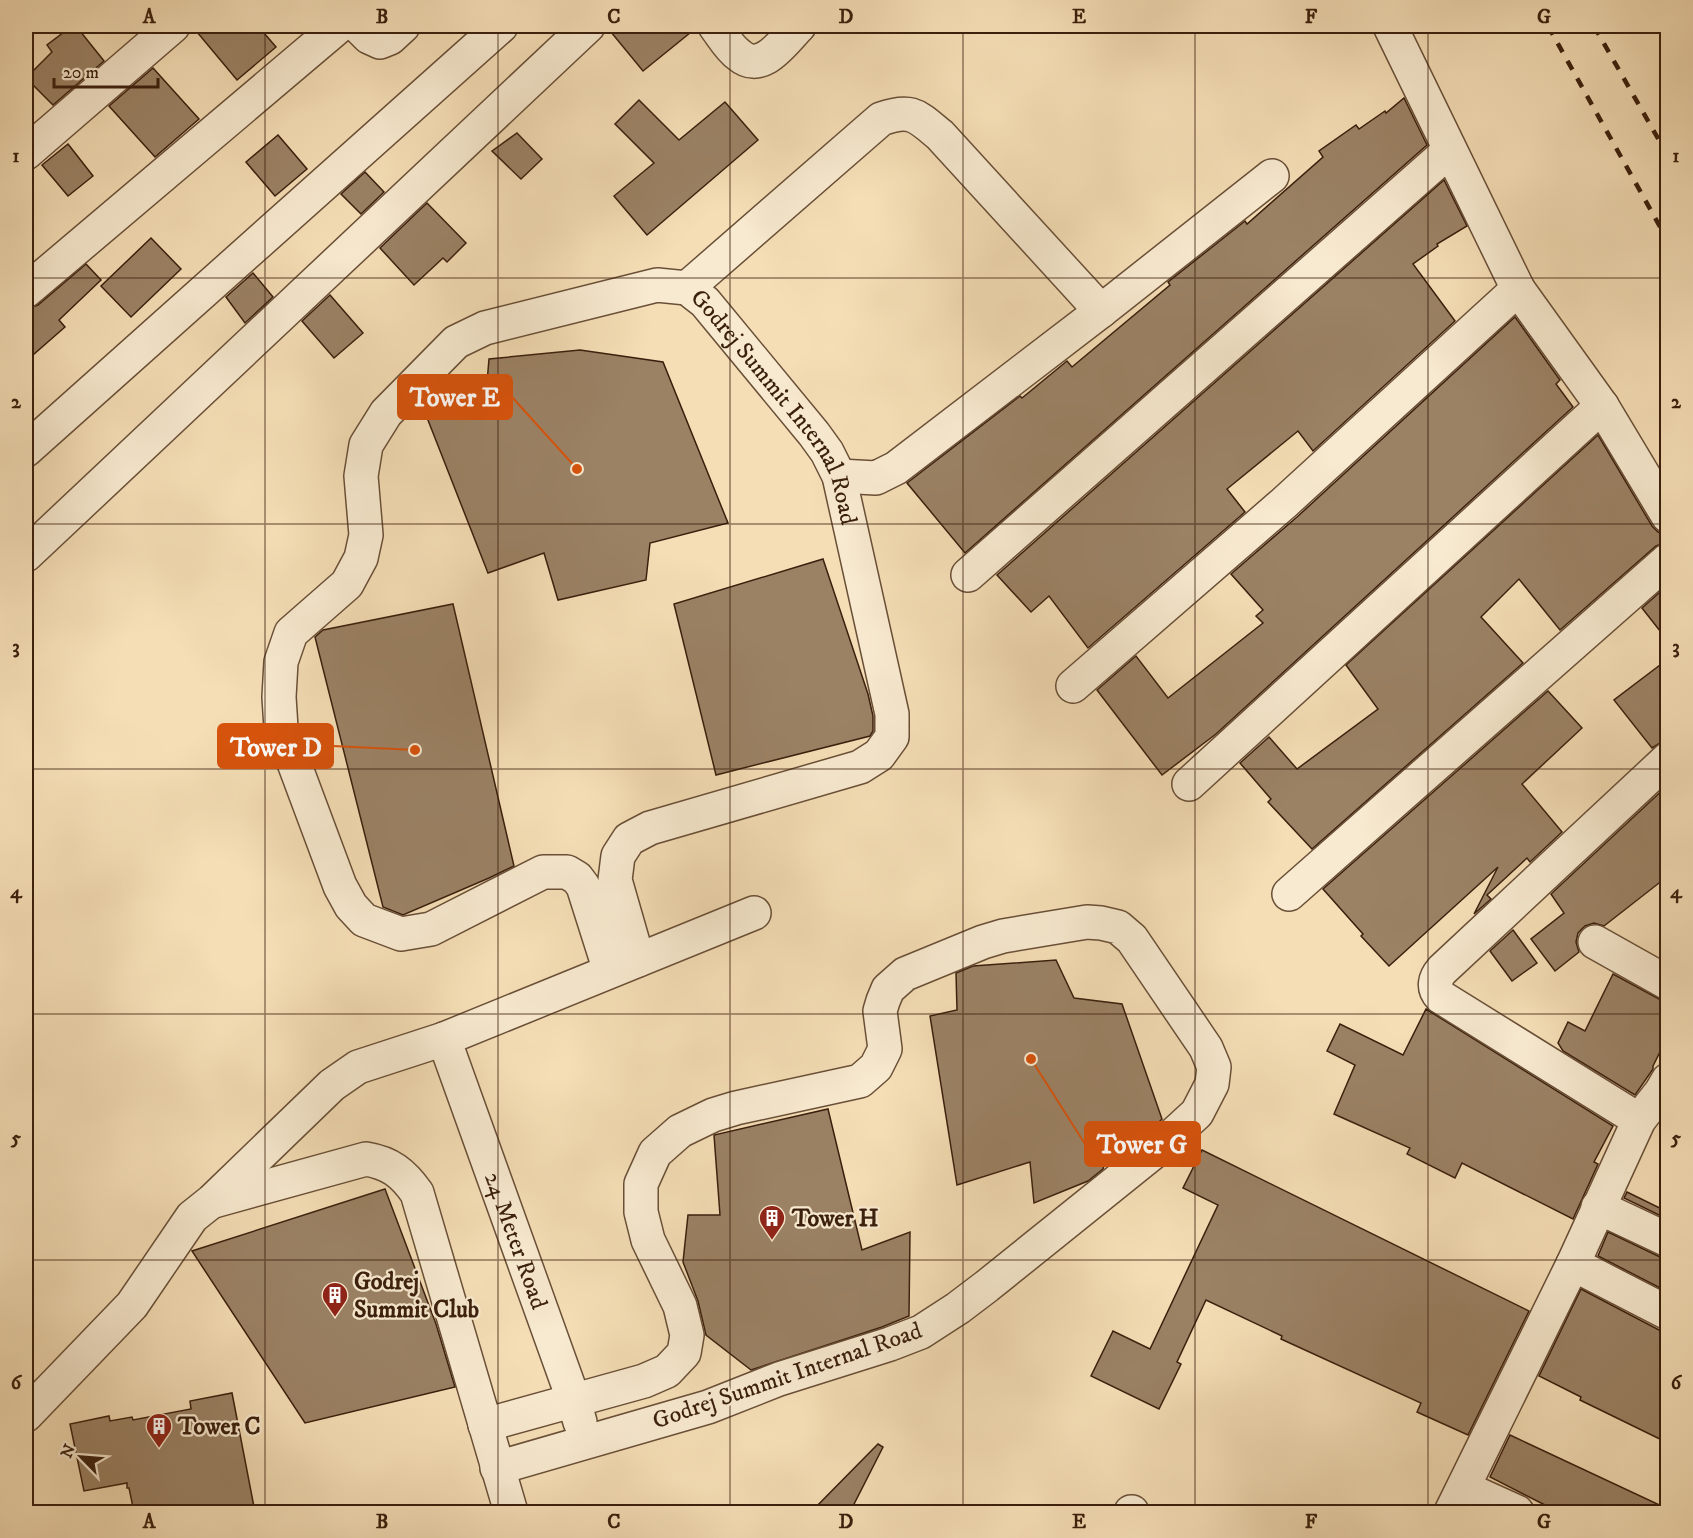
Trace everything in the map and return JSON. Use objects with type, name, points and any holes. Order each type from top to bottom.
[{"type":"street","points":[[26,153],[173,26]]},
{"type":"street","points":[[26,291],[339,26]]},
{"type":"street","points":[[358,26],[369,37],[380,42],[390,38],[403,26]]},
{"type":"street","points":[[26,450],[501,26]]},
{"type":"street","points":[[26,555],[588,26]]},
{"type":"street","points":[[715,26],[737,54],[754,62],[763,61],[799,26]]},
{"type":"street","points":[[1390,26],[1518,290],[1602,405],[1668,516]]},
{"type":"street","points":[[687,288],[881,119],[897,113],[916,116],[940,135],[1101,311]]},
{"type":"street","points":[[968,575],[1449,151]]},
{"type":"street","points":[[839,476],[876,478],[896,468],[1272,176]]},
{"type":"street","name":"Godrej Summit Internal Road","points":[[657,285],[687,288],[705,302],[827,452],[839,476],[892,714],[892,737],[879,755],[860,767],[650,828],[629,840],[618,856],[615,880],[624,966],[583,886],[578,878],[567,872],[543,872],[431,929],[401,934],[364,920],[351,906],[340,886],[281,728],[279,697],[281,662],[291,633],[347,584],[361,558],[366,535],[361,476],[366,445],[386,413],[456,342],[484,328],[657,285]]},
{"type":"street","points":[[1073,686],[1284,503],[1518,290]]},
{"type":"street","points":[[1189,784],[1602,405]]},
{"type":"street","points":[[1289,894],[1668,560]]},
{"type":"street","points":[[1640,1120],[1441,997],[1437,992],[1436,977],[1668,759]]},
{"type":"street","points":[[26,1415],[132,1305],[192,1218],[332,1085],[358,1067],[444,1039],[754,913]]},
{"type":"street","name":"Godrej Summit Internal Road","points":[[485,1425],[644,1381],[667,1371],[684,1353],[687,1335],[680,1306],[648,1240],[641,1212],[641,1184],[655,1153],[680,1131],[713,1115],[860,1080],[876,1067],[885,1049],[880,1011],[882,1001],[888,989],[905,974],[1003,936],[1087,922],[1118,927],[1132,939],[1206,1048],[1214,1067],[1212,1084],[1197,1113],[1160,1147],[987,1286],[921,1332],[779,1379],[708,1407],[497,1468]]},
{"type":"street","points":[[1595,942],[1668,983]]},
{"type":"street","name":"24 Meter Road","points":[[444,1039],[574,1401],[585,1443]]},
{"type":"street","points":[[1517,1512],[1458,1500],[1640,1120],[1666,1089]]},
{"type":"street","points":[[212,1201],[366,1159],[381,1161],[395,1168],[407,1179],[417,1193],[511,1512]]},
{"type":"street","points":[[1598,1207],[1668,1240]]},
{"type":"street","points":[[1573,1264],[1668,1312]]},
{"type":"building","points":[[72,26],[76,26],[104,61],[53,105],[26,78],[52,52],[47,45]]},
{"type":"building","points":[[192,26],[258,26],[276,47],[237,80]]},
{"type":"building","points":[[606,26],[697,26],[643,71]]},
{"type":"building","points":[[153,68],[199,119],[155,157],[109,106]]},
{"type":"building","points":[[1404,98],[1427,145],[965,553],[907,483],[1020,396],[1022,398],[1067,361],[1072,367],[1170,285],[1168,282],[1245,221],[1247,224],[1323,157],[1319,151],[1356,125],[1359,129],[1385,111],[1386,113]]},
{"type":"building","points":[[639,100],[679,140],[725,102],[758,140],[647,235],[614,196],[654,163],[615,124]]},
{"type":"building","points":[[517,133],[542,159],[521,179],[492,151]]},
{"type":"building","points":[[278,135],[307,169],[275,196],[246,162]]},
{"type":"building","points":[[68,144],[93,176],[68,196],[42,165]]},
{"type":"building","points":[[365,172],[384,192],[361,214],[341,194]]},
{"type":"building","points":[[1444,180],[1467,226],[1437,244],[1438,246],[1413,264],[1455,321],[1313,451],[1298,431],[1227,489],[1245,512],[1088,648],[1049,596],[1031,612],[997,575]]},
{"type":"building","points":[[427,203],[466,243],[447,262],[443,258],[414,285],[380,248]]},
{"type":"building","points":[[151,238],[181,269],[131,317],[101,286]]},
{"type":"building","points":[[86,264],[101,280],[59,320],[65,327],[26,361],[26,309],[38,305]]},
{"type":"building","points":[[253,273],[273,297],[245,323],[226,297]]},
{"type":"building","points":[[330,295],[363,333],[334,358],[302,321]]},
{"type":"building","points":[[1515,317],[1560,380],[1556,384],[1573,407],[1216,734],[1162,775],[1097,690],[1136,656],[1168,698],[1263,623],[1256,616],[1263,610],[1231,574],[1297,517]]},
{"type":"building","points":[[580,350],[663,362],[728,523],[650,543],[646,580],[558,600],[544,553],[488,573],[426,415],[485,406],[489,359]]},
{"type":"building","points":[[1598,435],[1652,526],[1658,532],[1668,535],[1668,542],[1656,546],[1560,630],[1519,579],[1481,617],[1523,663],[1312,849],[1268,802],[1271,799],[1240,763],[1269,737],[1297,769],[1378,709],[1346,665]]},
{"type":"building","points":[[823,559],[868,694],[873,716],[873,731],[870,736],[716,775],[674,604]]},
{"type":"building","points":[[1668,585],[1668,641],[1642,608]]},
{"type":"building","points":[[453,604],[514,866],[403,915],[383,907],[315,637],[323,630]]},
{"type":"building","points":[[1668,659],[1668,741],[1663,741],[1652,748],[1614,700]]},
{"type":"building","points":[[1548,691],[1582,728],[1522,784],[1562,832],[1530,862],[1527,858],[1487,895],[1491,899],[1474,914],[1498,867],[1389,966],[1323,889]]},
{"type":"building","points":[[1668,785],[1668,876],[1604,926],[1594,923],[1585,926],[1578,933],[1576,942],[1579,952],[1555,971],[1531,939],[1564,913],[1551,894]]},
{"type":"building","points":[[1513,930],[1537,963],[1512,981],[1490,951]]},
{"type":"building","points":[[1056,960],[1074,998],[1122,1004],[1162,1119],[1154,1127],[1111,1142],[1103,1169],[1088,1181],[1034,1203],[1030,1162],[957,1185],[930,1016],[957,1010],[956,973],[973,966]]},
{"type":"building","points":[[1613,974],[1668,1002],[1668,1036],[1653,1069],[1635,1095],[1563,1051],[1558,1043],[1568,1022],[1585,1031]]},
{"type":"building","points":[[1426,1009],[1613,1126],[1594,1162],[1598,1164],[1573,1219],[1462,1163],[1455,1178],[1407,1154],[1410,1148],[1334,1114],[1355,1065],[1327,1051],[1340,1024],[1403,1055]]},
{"type":"building","name":"Tower H","points":[[828,1109],[862,1250],[910,1232],[909,1316],[751,1370],[706,1335],[698,1301],[683,1262],[688,1215],[720,1215],[714,1135]]},
{"type":"building","points":[[1202,1150],[1529,1311],[1468,1435],[1417,1412],[1421,1403],[1281,1339],[1282,1336],[1206,1300],[1177,1362],[1181,1364],[1159,1409],[1091,1376],[1113,1331],[1150,1349],[1218,1205],[1183,1188]]},
{"type":"building","name":"Godrej Summit Club","points":[[385,1189],[436,1324],[455,1387],[305,1423],[192,1251]]},
{"type":"building","points":[[1627,1192],[1666,1211],[1663,1217],[1624,1198]]},
{"type":"building","points":[[1608,1232],[1660,1257],[1668,1258],[1668,1292],[1598,1256]]},
{"type":"building","points":[[1581,1289],[1659,1330],[1668,1332],[1668,1443],[1580,1400],[1581,1397],[1539,1376]]},
{"type":"building","name":"Tower C","points":[[232,1393],[255,1512],[134,1512],[127,1483],[84,1491],[70,1424],[109,1416],[110,1421],[132,1417],[133,1420],[191,1409],[190,1401]]},
{"type":"building","points":[[1510,1435],[1668,1509],[1668,1512],[1561,1512],[1547,1506],[1490,1477]]},
{"type":"building","points":[[878,1444],[883,1447],[850,1512],[811,1512]]},
{"type":"railway","points":[[1548,26],[1668,241]]},
{"type":"railway","points":[[1594,26],[1668,156]]},
{"type":"place","name":"Tower E","points":[[577,469]]},
{"type":"place","name":"Tower D","points":[[415,750]]},
{"type":"place","name":"Tower G","points":[[1031,1059]]},
{"type":"place","name":"Tower H","points":[[772,1241]]},
{"type":"place","name":"Godrej Summit Club","points":[[335,1318]]},
{"type":"place","name":"Tower C","points":[[159,1449]]}]
